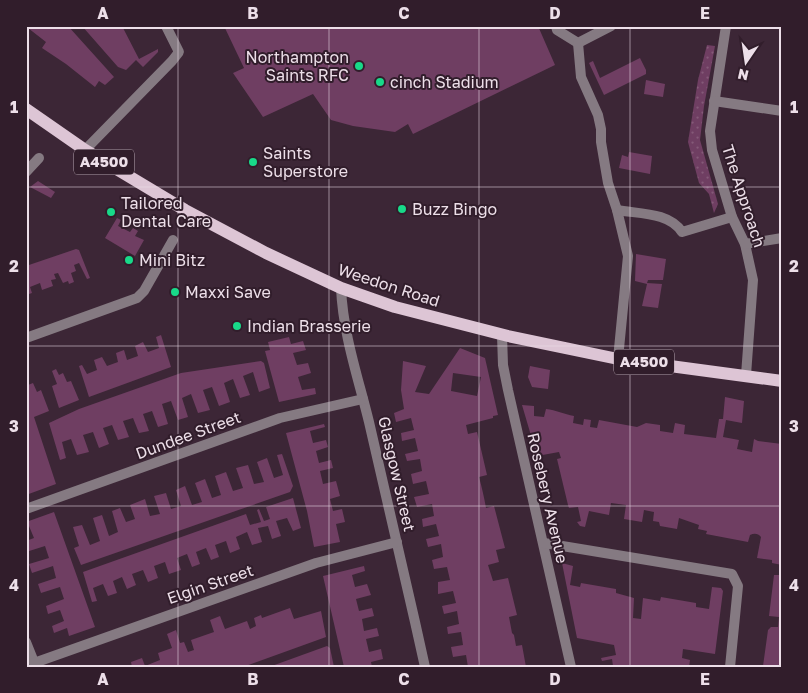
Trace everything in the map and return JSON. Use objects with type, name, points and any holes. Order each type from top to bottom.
[{"type":"main road","name":"Weedon Road","points":[[26,110],[85,150],[185,210],[266,253],[341,288],[395,306],[502,335],[618,359],[782,381]]},
{"type":"street","points":[[85,150],[172,62],[179,52],[166,26]]},
{"type":"street","points":[[556,26],[557,30],[578,43]]},
{"type":"street","points":[[578,43],[612,26]]},
{"type":"street","name":"The Approach","points":[[722,27],[710,130],[712,150],[732,217],[745,244],[754,280],[746,375]]},
{"type":"street","points":[[578,43],[581,77],[598,115],[602,129],[601,142],[608,183],[617,210],[628,256],[618,359]]},
{"type":"street","points":[[714,101],[782,111]]},
{"type":"street","points":[[26,172],[40,158]]},
{"type":"street","points":[[617,210],[667,218],[676,224],[682,232],[732,217]]},
{"type":"street","points":[[745,244],[782,238]]},
{"type":"street","points":[[26,338],[137,298],[144,291],[173,240]]},
{"type":"street","name":"Glasgow Street","points":[[341,288],[346,332],[425,667]]},
{"type":"street","name":"Rosebery Avenue","points":[[502,335],[503,365],[571,667]]},
{"type":"street","name":"Dundee Street","points":[[26,510],[280,418],[363,398]]},
{"type":"street","name":"Elgin Street","points":[[35,665],[316,563],[397,542]]},
{"type":"street","points":[[544,543],[732,574],[738,586],[730,667]]},
{"type":"street","points":[[26,642],[35,665]]},
{"type":"shaded area","points":[[26,26],[68,26],[114,77],[105,85],[99,81],[95,87],[42,48],[46,42],[28,28],[26,31]]},
{"type":"shaded area","points":[[82,26],[122,26],[139,59],[158,49],[158,52],[143,67],[136,60],[126,70],[118,67]]},
{"type":"shaded area","name":"cinch Stadium","points":[[224,26],[538,26],[555,65],[413,134],[408,124],[395,132],[353,126],[331,120],[313,94],[263,117],[233,73],[244,68]]},
{"type":"shaded area","points":[[707,45],[715,46],[700,140],[718,204],[714,213],[709,194],[699,183],[688,142],[698,80]]},
{"type":"shaded area","points":[[640,58],[646,74],[604,95],[589,63],[593,61],[600,78]]},
{"type":"shaded area","points":[[646,80],[665,84],[663,97],[644,94]]},
{"type":"shaded area","points":[[629,152],[652,156],[650,174],[619,168],[622,155],[628,157]]},
{"type":"shaded area","points":[[38,181],[55,192],[51,198],[30,187]]},
{"type":"shaded area","points":[[117,218],[121,220],[118,226],[130,232],[133,228],[138,231],[135,236],[144,240],[135,256],[105,238]]},
{"type":"shaded area","points":[[76,249],[79,250],[90,278],[87,279],[79,263],[74,265],[76,271],[71,273],[74,282],[69,284],[68,281],[63,283],[58,273],[54,274],[56,279],[51,280],[53,286],[42,290],[40,283],[30,287],[32,293],[26,295],[26,266]]},
{"type":"shaded area","points":[[636,254],[666,259],[663,280],[648,280],[647,283],[662,284],[658,308],[642,306],[647,284],[635,281]]},
{"type":"shaded area","points":[[161,335],[171,367],[89,397],[79,366],[82,365],[87,374],[97,370],[94,360],[102,357],[107,366],[118,362],[116,353],[124,350],[127,360],[138,356],[135,346],[143,342],[148,352],[159,348],[156,337]]},
{"type":"shaded area","points":[[289,337],[291,344],[303,341],[306,350],[293,353],[297,365],[308,363],[311,373],[298,377],[302,390],[315,388],[316,394],[279,402],[265,351],[270,350],[268,342]]},
{"type":"shaded area","points":[[460,348],[485,358],[498,415],[466,425],[468,434],[477,432],[487,475],[479,477],[486,508],[494,506],[505,548],[496,550],[499,562],[488,565],[493,581],[508,578],[517,615],[509,617],[512,633],[516,646],[522,645],[526,667],[468,667],[466,655],[453,657],[451,647],[463,645],[461,632],[448,634],[447,627],[459,624],[457,611],[444,614],[442,606],[456,603],[453,591],[438,594],[438,582],[450,580],[447,567],[434,569],[432,560],[443,557],[441,544],[428,547],[426,539],[439,536],[436,524],[423,527],[422,519],[434,516],[432,504],[417,507],[414,497],[429,494],[426,481],[413,484],[411,474],[422,471],[420,459],[407,461],[405,454],[418,451],[415,438],[402,441],[401,433],[414,430],[411,418],[396,422],[394,413],[404,409],[401,390],[403,361],[426,366],[415,392],[429,394]],"holes":[[[453,373],[481,377],[477,396],[451,391]]]},
{"type":"shaded area","points":[[261,361],[264,363],[270,388],[259,392],[253,372],[243,376],[250,395],[240,398],[233,379],[224,383],[230,402],[219,406],[212,387],[203,390],[210,410],[198,413],[191,394],[182,398],[188,417],[178,420],[171,401],[162,404],[168,424],[158,427],[152,411],[143,414],[149,431],[139,433],[133,418],[123,421],[129,437],[118,440],[112,425],[103,428],[109,444],[99,448],[93,432],[83,435],[89,452],[77,455],[71,439],[62,442],[66,458],[60,460],[49,423],[79,409],[181,373]]},
{"type":"shaded area","points":[[530,366],[550,370],[548,389],[532,387],[528,377]]},
{"type":"shaded area","points":[[56,369],[59,375],[63,373],[67,382],[71,381],[79,400],[59,408],[52,386],[57,384],[52,371]]},
{"type":"shaded area","points":[[26,379],[28,385],[33,383],[37,392],[41,390],[49,411],[34,417],[56,484],[26,495]]},
{"type":"shaded area","points":[[725,397],[744,401],[742,423],[726,420],[723,437],[739,440],[737,449],[752,452],[754,439],[782,444],[782,565],[772,563],[772,560],[757,558],[761,537],[757,534],[750,535],[748,542],[706,534],[707,531],[698,529],[699,525],[679,518],[677,529],[660,526],[659,522],[653,521],[654,512],[644,510],[642,522],[624,519],[626,505],[611,503],[609,515],[589,511],[585,527],[580,526],[577,522],[581,521],[578,507],[569,508],[568,505],[557,459],[561,458],[559,452],[537,456],[522,405],[534,406],[534,416],[544,417],[546,409],[574,416],[573,423],[583,425],[584,419],[591,420],[590,427],[597,428],[599,420],[637,427],[646,423],[660,425],[660,431],[673,433],[675,423],[685,425],[684,434],[716,438],[719,419],[723,419]]},
{"type":"shaded area","points":[[324,424],[325,427],[310,431],[313,443],[326,440],[328,447],[316,451],[319,463],[331,460],[333,468],[320,471],[323,484],[336,481],[340,496],[330,499],[333,511],[342,509],[345,522],[336,524],[340,542],[314,547],[307,511],[286,433]]},
{"type":"shaded area","points":[[282,454],[293,486],[290,492],[81,565],[74,548],[79,546],[73,527],[82,525],[90,545],[100,541],[93,518],[102,515],[109,536],[118,532],[112,511],[120,508],[126,522],[135,519],[130,505],[145,499],[150,516],[160,514],[154,496],[166,493],[171,509],[181,506],[176,490],[185,486],[192,505],[202,502],[195,483],[205,479],[212,498],[221,495],[215,476],[226,472],[233,491],[243,488],[236,468],[248,465],[254,484],[264,482],[257,462],[267,458],[274,478],[283,475],[277,455]]},
{"type":"shaded area","points":[[293,498],[301,528],[293,531],[287,518],[276,521],[281,536],[272,539],[268,526],[258,528],[262,542],[252,545],[247,532],[236,537],[240,549],[230,553],[226,541],[215,545],[219,557],[211,560],[206,548],[196,552],[200,564],[192,567],[187,554],[177,558],[181,570],[169,574],[165,562],[154,566],[158,578],[148,582],[143,570],[132,574],[136,585],[127,589],[122,577],[113,581],[117,593],[108,596],[103,584],[93,588],[97,601],[92,602],[83,572],[246,514],[250,525],[261,522],[257,510],[259,509],[264,521],[270,519],[266,507]]},
{"type":"shaded area","points":[[54,512],[95,627],[69,636],[67,628],[54,633],[52,626],[64,621],[60,610],[48,614],[46,606],[64,599],[60,587],[41,593],[38,584],[56,578],[53,566],[32,573],[29,564],[49,558],[45,546],[26,552],[26,541],[34,538],[29,526],[26,527],[26,522]]},
{"type":"shaded area","points":[[562,563],[573,566],[570,585],[580,587],[581,583],[616,589],[616,593],[634,598],[633,618],[641,619],[643,598],[660,601],[661,597],[696,603],[696,607],[709,609],[712,587],[721,588],[723,591],[715,654],[683,649],[682,658],[690,660],[689,667],[611,667],[613,666],[612,659],[602,661],[601,658],[616,655],[614,645],[577,638]]},
{"type":"shaded area","points":[[364,566],[365,571],[352,575],[355,587],[367,584],[371,595],[356,599],[359,611],[372,608],[374,616],[362,619],[364,631],[377,628],[379,636],[366,639],[369,652],[381,649],[383,659],[371,662],[372,667],[344,667],[323,576]]},
{"type":"shaded area","points":[[774,575],[782,575],[782,667],[764,667],[768,630],[771,627],[778,627],[779,617],[769,616]]},
{"type":"shaded area","points":[[290,608],[294,619],[321,611],[326,637],[243,667],[132,667],[131,662],[142,658],[145,666],[160,660],[158,653],[172,648],[167,634],[176,630],[180,643],[184,642],[188,652],[194,650],[191,640],[214,632],[210,620],[220,616],[225,629],[247,621],[250,629],[256,626],[254,618],[261,615],[262,618]]},
{"type":"shaded area","points":[[327,646],[330,648],[334,667],[269,667]]},
{"type":"place","name":"Northampton Saints RFC","points":[[359,66]]},
{"type":"place","name":"cinch Stadium","points":[[380,82]]},
{"type":"place","name":"Saints Superstore","points":[[253,162]]},
{"type":"place","name":"Buzz Bingo","points":[[402,209]]},
{"type":"place","name":"Tailored Dental Care","points":[[111,212]]},
{"type":"place","name":"Mini Bitz","points":[[129,260]]},
{"type":"place","name":"Maxxi Save","points":[[175,292]]},
{"type":"place","name":"Indian Brasserie","points":[[237,326]]}]
